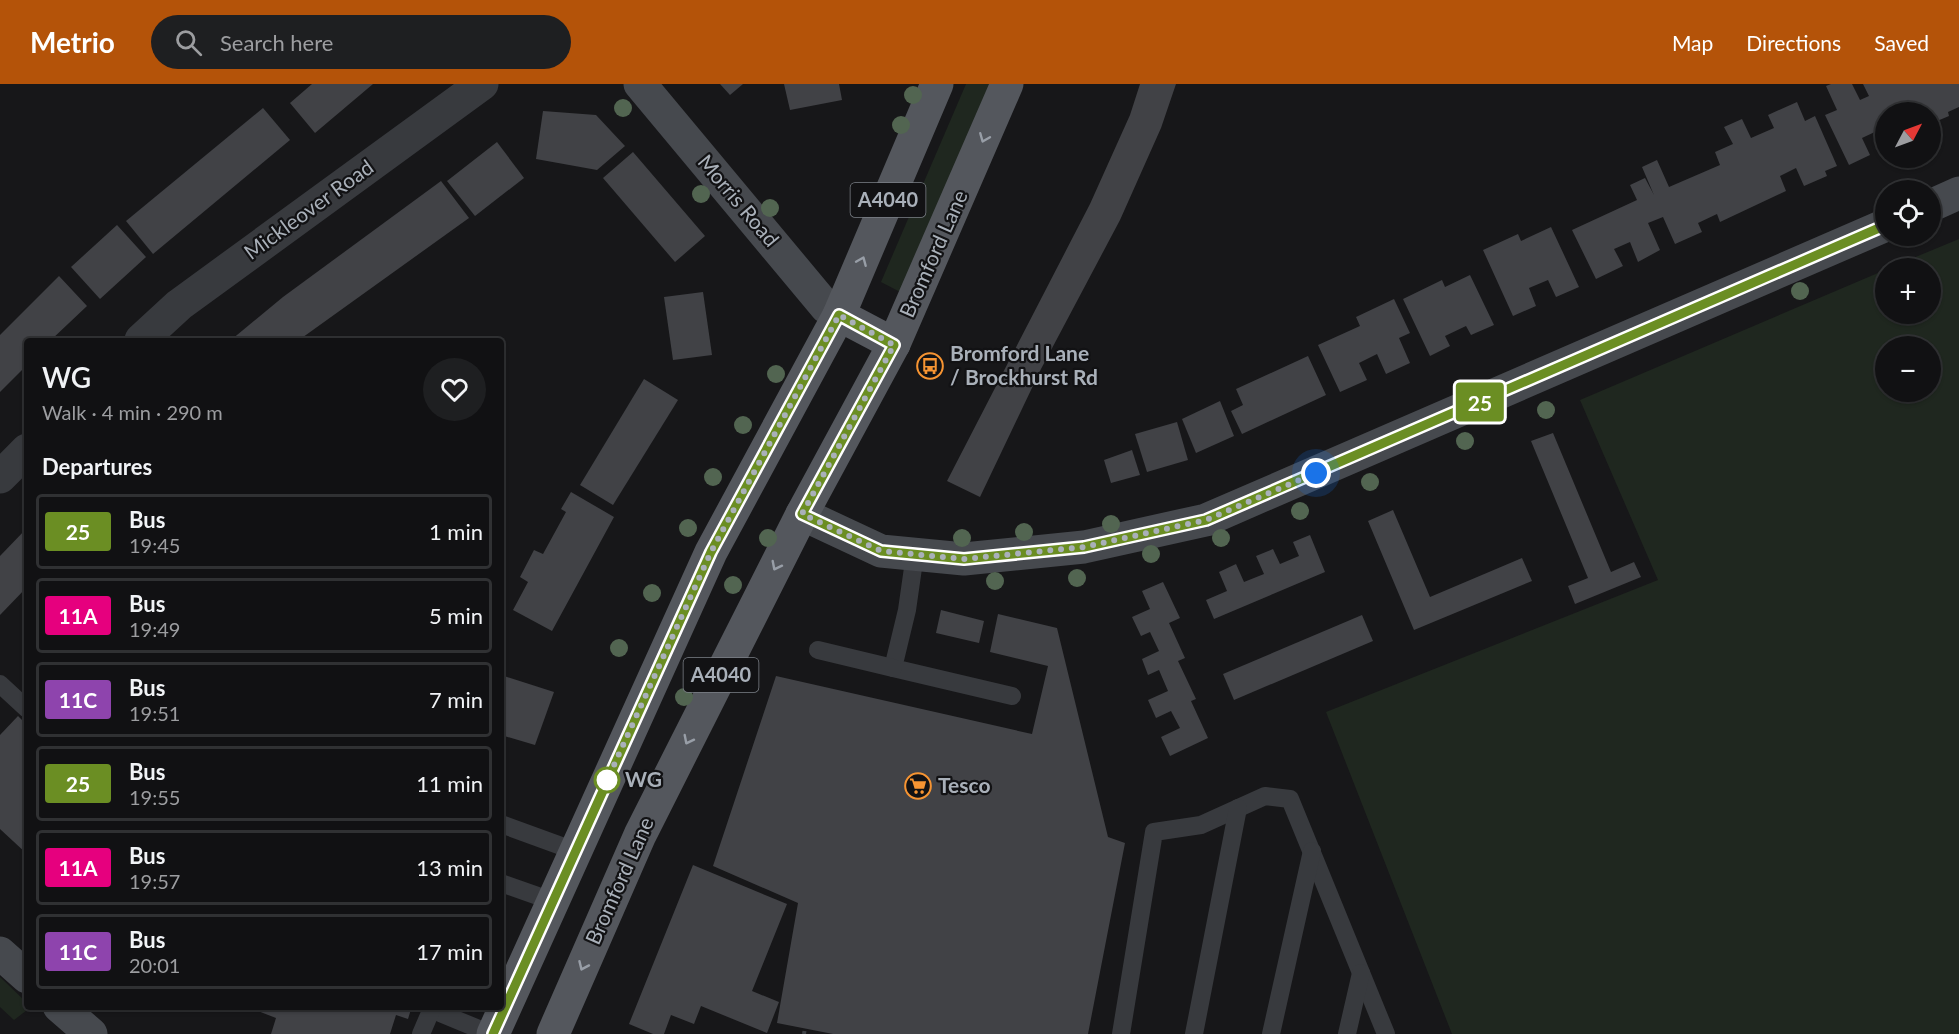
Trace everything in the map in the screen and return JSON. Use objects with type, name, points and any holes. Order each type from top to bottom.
[{"type":"main road","name":"A4040","points":[[504,1007],[711,552],[839,315],[937,84]]},
{"type":"main road","name":"Bromford Lane","points":[[553,1034],[640,835],[802,514],[894,345],[1007,84]]},
{"type":"main road","points":[[839,315],[894,345]]},
{"type":"main road","name":"A4040","points":[[492,1034],[503,1010]]},
{"type":"street","name":"Mickleover Road","points":[[143,338],[179,305],[482,84]]},
{"type":"street","name":"Morris Road","points":[[639,84],[826,307],[839,315]]},
{"type":"street","points":[[1941,201],[1959,193]]},
{"type":"street","points":[[802,514],[881,551],[964,559],[1084,547],[1206,520],[1875,230]]},
{"type":"street","points":[[0,477],[24,453]]},
{"type":"street","points":[[0,953],[24,974]]},
{"type":"lane","points":[[893,668],[907,610],[915,554]]},
{"type":"lane","points":[[818,650],[1012,696]]},
{"type":"lane","points":[[0,684],[24,706]]},
{"type":"lane","points":[[1121,1034],[1154,832],[1201,825],[1265,796],[1290,799],[1386,1034]]},
{"type":"lane","points":[[1194,1034],[1238,808]]},
{"type":"lane","points":[[504,825],[575,850]]},
{"type":"lane","points":[[1271,1034],[1312,851]]},
{"type":"lane","points":[[504,884],[552,901]]},
{"type":"lane","points":[[1347,1034],[1361,972]]},
{"type":"lane","points":[[421,1034],[432,1010]]},
{"type":"lane","points":[[437,1010],[492,1034]]},
{"type":"shaded area","points":[[966,84],[996,84],[904,294],[881,282]]},
{"type":"shaded area","points":[[1959,239],[1959,1034],[1452,1034],[1326,712],[1658,580],[1580,400],[1875,274],[1875,324],[1941,324],[1941,258],[1913,258]]},
{"type":"shaded area","points":[[0,977],[24,1000],[24,1010],[27,1010],[14,1020],[0,1007]]},
{"type":"building","points":[[312,84],[373,84],[315,133],[290,103]]},
{"type":"building","points":[[720,84],[743,84],[730,95]]},
{"type":"building","points":[[784,84],[839,84],[842,100],[790,110]]},
{"type":"building","points":[[1140,84],[1176,84],[1161,128],[1120,220],[1041,369],[980,497],[947,481],[1090,204],[1130,115]]},
{"type":"building","points":[[1852,84],[1860,100],[1869,96],[1863,84],[1959,84],[1959,107],[1948,112],[1949,116],[1941,119],[1941,102],[1875,102],[1875,132],[1862,138],[1870,155],[1849,165],[1825,115],[1837,110],[1826,86]]},
{"type":"building","points":[[1797,102],[1805,121],[1815,116],[1837,166],[1825,171],[1827,176],[1804,186],[1796,168],[1780,176],[1786,191],[1720,222],[1717,214],[1698,223],[1702,232],[1675,244],[1663,217],[1648,223],[1660,250],[1638,262],[1630,242],[1614,249],[1623,266],[1596,279],[1572,230],[1637,200],[1630,185],[1645,178],[1654,195],[1642,167],[1657,160],[1669,187],[1720,165],[1715,152],[1733,144],[1724,127],[1742,119],[1751,138],[1774,128],[1768,115]]},
{"type":"building","points":[[263,108],[290,140],[153,254],[126,221]]},
{"type":"building","points":[[543,111],[596,115],[625,146],[597,170],[536,159]]},
{"type":"building","points":[[497,142],[524,178],[475,216],[447,181]]},
{"type":"building","points":[[633,152],[705,236],[675,262],[603,178]]},
{"type":"building","points":[[441,181],[469,218],[302,338],[233,338],[283,297]]},
{"type":"building","points":[[117,225],[146,257],[100,299],[71,267]]},
{"type":"building","points":[[1551,227],[1579,287],[1556,297],[1548,280],[1529,288],[1536,306],[1513,316],[1483,250],[1518,234],[1521,241]]},
{"type":"building","points":[[1470,275],[1494,325],[1471,335],[1466,326],[1445,336],[1450,346],[1430,356],[1403,299],[1442,280],[1445,287]]},
{"type":"building","points":[[59,276],[87,306],[53,338],[24,338],[24,368],[0,392],[0,335]]},
{"type":"building","points":[[703,292],[712,355],[673,360],[664,297]]},
{"type":"building","points":[[1394,299],[1410,333],[1399,338],[1410,363],[1386,374],[1377,354],[1359,363],[1367,380],[1340,392],[1318,345],[1360,326],[1356,317]]},
{"type":"building","points":[[1308,356],[1326,395],[1242,434],[1231,411],[1243,405],[1236,389]]},
{"type":"building","points":[[644,379],[678,400],[613,505],[580,485]]},
{"type":"building","points":[[1220,401],[1234,436],[1196,453],[1182,419]]},
{"type":"building","points":[[1177,422],[1188,460],[1147,472],[1135,434]]},
{"type":"building","points":[[1553,433],[1611,572],[1634,562],[1641,577],[1575,604],[1568,586],[1588,578],[1531,441]]},
{"type":"building","points":[[1132,450],[1140,475],[1111,483],[1104,460]]},
{"type":"building","points":[[571,492],[614,517],[552,631],[513,610],[528,582],[520,577],[534,550],[543,554],[566,512],[561,509]]},
{"type":"building","points":[[1393,510],[1430,597],[1522,558],[1532,581],[1414,630],[1368,521]]},
{"type":"building","points":[[24,531],[24,590],[0,615],[0,556]]},
{"type":"building","points":[[1310,535],[1325,572],[1214,619],[1206,600],[1227,591],[1219,572],[1236,564],[1244,582],[1264,574],[1256,556],[1273,549],[1280,564],[1299,556],[1293,542]]},
{"type":"building","points":[[1163,582],[1180,618],[1169,623],[1185,658],[1178,661],[1196,699],[1191,701],[1208,738],[1170,756],[1161,737],[1180,728],[1171,711],[1156,718],[1148,700],[1168,691],[1159,670],[1148,675],[1142,659],[1159,651],[1150,632],[1141,636],[1132,617],[1150,609],[1142,591]]},
{"type":"building","points":[[941,610],[984,621],[979,643],[936,633]]},
{"type":"building","name":"Tesco","points":[[998,614],[1057,628],[1108,837],[1125,843],[1088,1034],[833,1034],[777,1023],[798,903],[713,866],[776,676],[1032,734],[1048,666],[990,652]]},
{"type":"building","points":[[1362,615],[1373,641],[1234,700],[1223,674]]},
{"type":"building","points":[[504,676],[554,692],[535,745],[504,736]]},
{"type":"building","points":[[18,716],[24,722],[24,851],[0,829],[0,735]]},
{"type":"building","points":[[693,865],[787,904],[752,991],[779,1002],[767,1033],[701,1006],[694,1024],[671,1015],[664,1034],[653,1034],[629,1024]]},
{"type":"building","points":[[255,1010],[411,1010],[408,1019],[396,1015],[390,1034],[271,1034],[276,1018]]},
{"type":"bus line","name":"25","points":[[504,1009],[711,552],[839,315],[894,345],[802,514],[881,551],[964,559],[1084,547],[1206,520],[1875,230]]},
{"type":"bus line","name":"25","points":[[493,1034],[504,1010]]},
{"type":"place","name":"Bromford Lane / Brockhurst Rd","points":[[930,366]]},
{"type":"place","name":"WG","points":[[607,780]]},
{"type":"place","name":"Tesco","points":[[918,786]]},
{"type":"route","points":[[607,780],[604,787],[711,552],[839,315],[894,345],[802,514],[881,551],[964,559],[1084,547],[1206,520],[1316,473]]}]
